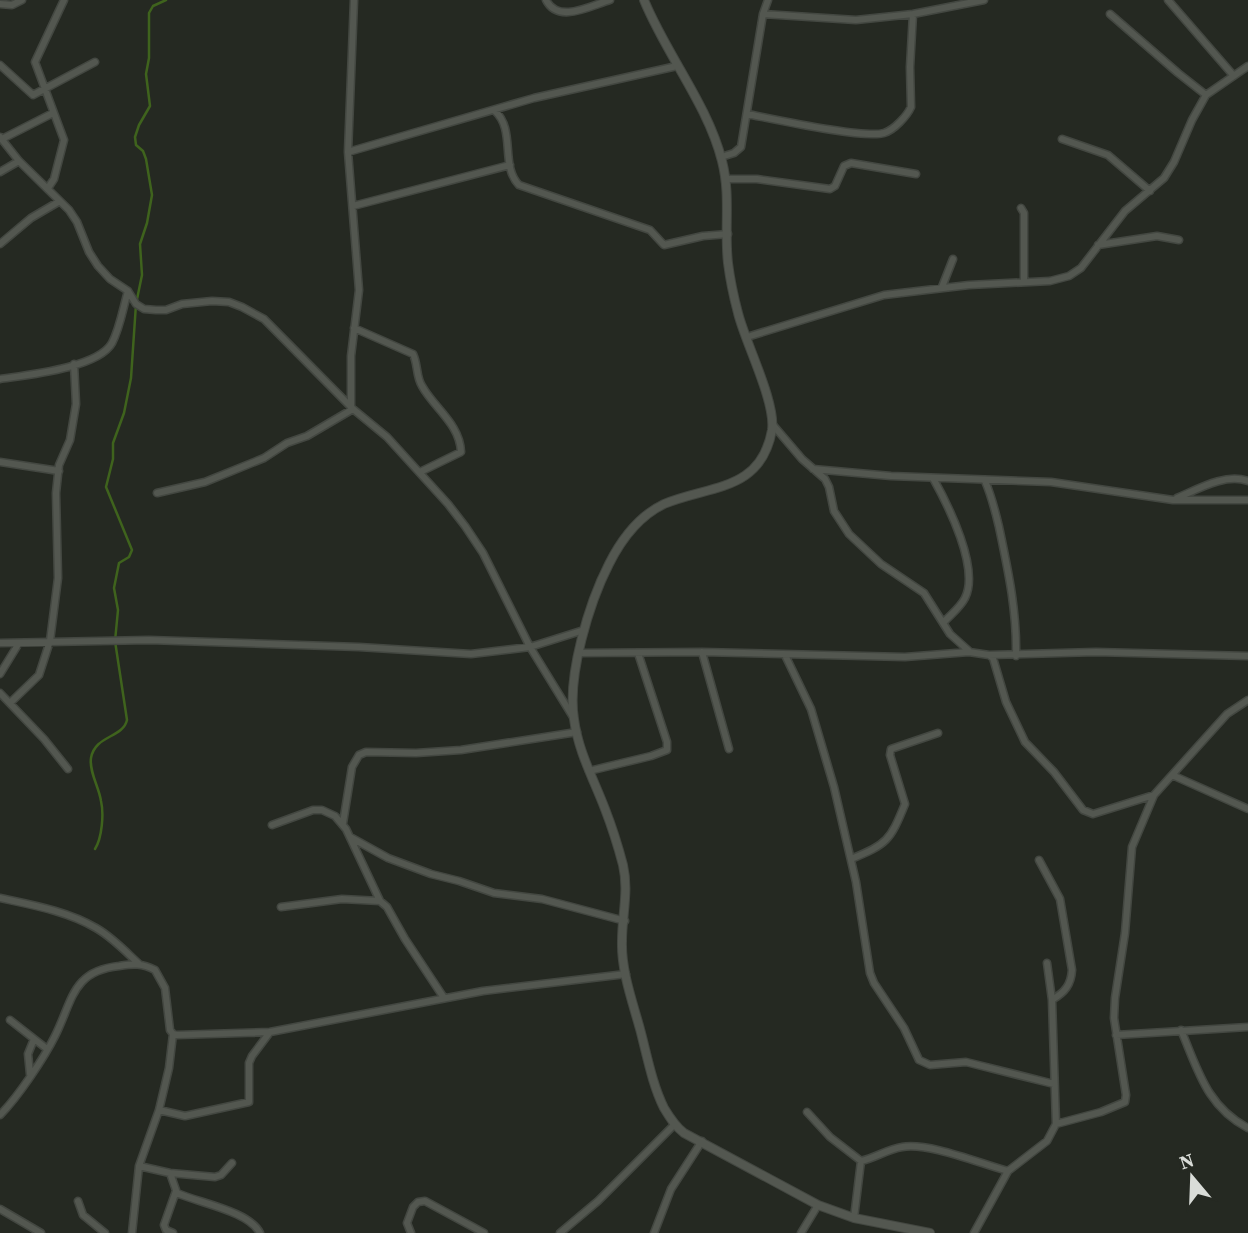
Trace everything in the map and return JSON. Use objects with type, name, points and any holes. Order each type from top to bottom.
[{"type":"street","points":[[0,4],[12,5],[22,0]]},
{"type":"street","points":[[48,188],[54,179],[65,140],[35,62],[64,0]]},
{"type":"street","points":[[352,407],[351,356],[359,290],[348,152],[354,0]]},
{"type":"street","points":[[546,0],[552,9],[564,13],[610,0]]},
{"type":"street","points":[[644,0],[704,116],[721,157],[729,209],[728,263],[738,314],[773,425],[825,479],[834,510],[849,534],[881,564],[924,593],[950,634],[969,652]]},
{"type":"street","points":[[721,157],[734,153],[741,147],[763,14],[768,0]]},
{"type":"street","points":[[928,9],[930,0]]},
{"type":"street","points":[[763,14],[856,20],[913,14],[982,0]]},
{"type":"street","points":[[1168,0],[1233,75]]},
{"type":"street","points":[[747,114],[875,134],[892,128],[911,107],[913,14]]},
{"type":"street","points":[[1110,14],[1206,95]]},
{"type":"street","points":[[0,65],[33,95],[94,62]]},
{"type":"street","points":[[348,152],[557,93],[677,66]]},
{"type":"street","points":[[747,337],[884,295],[942,287],[1050,281],[1069,276],[1081,268],[1125,211],[1164,178],[1206,95],[1248,66]]},
{"type":"street","points":[[495,111],[504,122],[510,165],[514,180],[519,185],[650,230],[664,245],[703,236],[727,234]]},
{"type":"street","points":[[53,113],[1,138],[19,161],[78,222],[89,252],[110,279],[128,291],[136,304],[144,309],[166,310],[182,304],[229,302],[264,319],[420,472],[448,504],[483,553],[530,647],[574,719],[589,771],[606,811],[625,880],[625,921],[622,938],[626,974],[652,1074],[663,1106],[674,1125],[684,1133],[818,1205],[855,1218],[930,1233]]},
{"type":"street","points":[[1062,139],[1108,155],[1150,191]]},
{"type":"street","points":[[0,172],[19,161]]},
{"type":"street","points":[[726,179],[757,179],[830,189],[835,186],[844,166],[851,163],[916,174]]},
{"type":"street","points":[[353,206],[510,165]]},
{"type":"street","points":[[0,244],[31,218],[60,201]]},
{"type":"street","points":[[1021,208],[1024,213],[1024,282]]},
{"type":"street","points":[[1098,245],[1157,236],[1178,240]]},
{"type":"street","points":[[942,287],[953,258]]},
{"type":"street","points":[[0,379],[94,359],[106,351],[112,343],[128,291]]},
{"type":"street","points":[[354,328],[413,354],[422,387],[452,426],[461,453],[420,472]]},
{"type":"street","points":[[10,703],[39,675],[50,641],[58,578],[56,493],[76,404],[75,364]]},
{"type":"street","points":[[157,492],[205,482],[264,458],[287,443],[307,436],[352,407]]},
{"type":"street","points":[[574,719],[574,688],[579,653],[595,594],[609,563],[634,526],[664,505],[741,479],[760,459],[769,443],[773,425]]},
{"type":"street","points":[[0,462],[59,471]]},
{"type":"street","points":[[814,469],[985,481],[1051,482],[1173,500],[1248,499]]},
{"type":"street","points":[[933,478],[959,531],[967,561],[968,586],[965,598],[943,623]]},
{"type":"street","points":[[1173,500],[1226,479],[1239,478],[1248,481]]},
{"type":"street","points":[[985,481],[995,503],[1007,558],[1017,633],[1016,656]]},
{"type":"street","points":[[0,643],[149,640],[359,647],[471,654],[530,647],[584,630]]},
{"type":"street","points":[[0,674],[19,643]]},
{"type":"street","points":[[579,653],[702,652],[905,657],[969,652],[1016,656],[1096,652],[1248,656]]},
{"type":"street","points":[[702,652],[729,749]]},
{"type":"street","points":[[589,771],[667,750],[638,653]]},
{"type":"street","points":[[785,655],[811,709],[851,859],[870,973],[904,1028],[919,1060],[930,1065],[966,1062],[1054,1084]]},
{"type":"street","points":[[989,655],[993,658],[1006,702],[1025,742],[1054,772],[1083,810],[1093,814],[1154,795]]},
{"type":"street","points":[[0,693],[68,769]]},
{"type":"street","points":[[1056,1124],[1101,1112],[1125,1102],[1116,1035],[1115,998],[1125,933],[1132,847],[1154,795],[1227,714],[1248,700]]},
{"type":"street","points":[[343,824],[352,768],[359,755],[366,752],[461,750],[578,732]]},
{"type":"street","points":[[851,859],[885,843],[905,804],[890,755],[891,749],[938,733]]},
{"type":"street","points":[[1172,775],[1248,809]]},
{"type":"street","points":[[272,825],[313,810],[322,810],[335,816],[343,824],[380,901],[387,907],[444,998]]},
{"type":"street","points":[[350,837],[388,858],[431,874],[494,892],[542,899],[625,921]]},
{"type":"street","points":[[1038,860],[1060,899],[1072,970],[1067,989],[1052,1000]]},
{"type":"street","points":[[0,898],[59,912],[107,935],[139,964],[155,970],[165,988],[170,1030],[173,1034],[169,1068],[159,1111],[139,1166],[132,1233]]},
{"type":"street","points":[[281,907],[342,899],[380,901]]},
{"type":"street","points":[[974,1233],[1009,1171],[1047,1141],[1056,1124],[1052,1000],[1047,963]]},
{"type":"street","points":[[0,1115],[18,1094],[47,1049],[71,998],[84,979],[96,970],[139,964]]},
{"type":"street","points":[[173,1034],[270,1031],[444,998],[626,974]]},
{"type":"street","points":[[10,1020],[47,1049]]},
{"type":"street","points":[[1116,1035],[1248,1027]]},
{"type":"street","points":[[1181,1030],[1205,1089],[1215,1103],[1248,1128]]},
{"type":"street","points":[[159,1111],[184,1116],[250,1102],[249,1063],[270,1031]]},
{"type":"street","points":[[30,1074],[28,1054],[34,1039]]},
{"type":"street","points":[[807,1112],[830,1137],[861,1161]]},
{"type":"street","points":[[560,1233],[597,1201],[674,1125]]},
{"type":"street","points":[[654,1233],[671,1189],[702,1141]]},
{"type":"street","points":[[861,1161],[888,1150],[921,1146],[1009,1171]]},
{"type":"street","points":[[855,1218],[861,1161]]},
{"type":"street","points":[[139,1166],[170,1173],[215,1177],[221,1175],[232,1163]]},
{"type":"street","points":[[170,1173],[176,1191],[181,1195],[236,1214],[256,1227],[260,1233]]},
{"type":"street","points":[[173,1233],[163,1225],[176,1191]]},
{"type":"street","points":[[411,1233],[407,1226],[410,1215],[418,1202],[425,1201],[484,1233]]},
{"type":"street","points":[[78,1202],[83,1215],[105,1233]]},
{"type":"street","points":[[801,1233],[818,1205]]},
{"type":"street","points":[[0,1209],[41,1233]]},
{"type":"waterway","points":[[95,849],[101,832],[102,812],[91,769],[91,758],[98,745],[120,730],[127,720],[115,641],[118,610],[114,588],[119,563],[129,557],[132,550],[106,487],[113,459],[113,443],[124,413],[131,378],[136,304],[142,275],[140,244],[152,195],[146,159],[143,151],[136,145],[135,137],[150,106],[146,74],[149,58],[149,13],[153,6],[166,0]]}]
